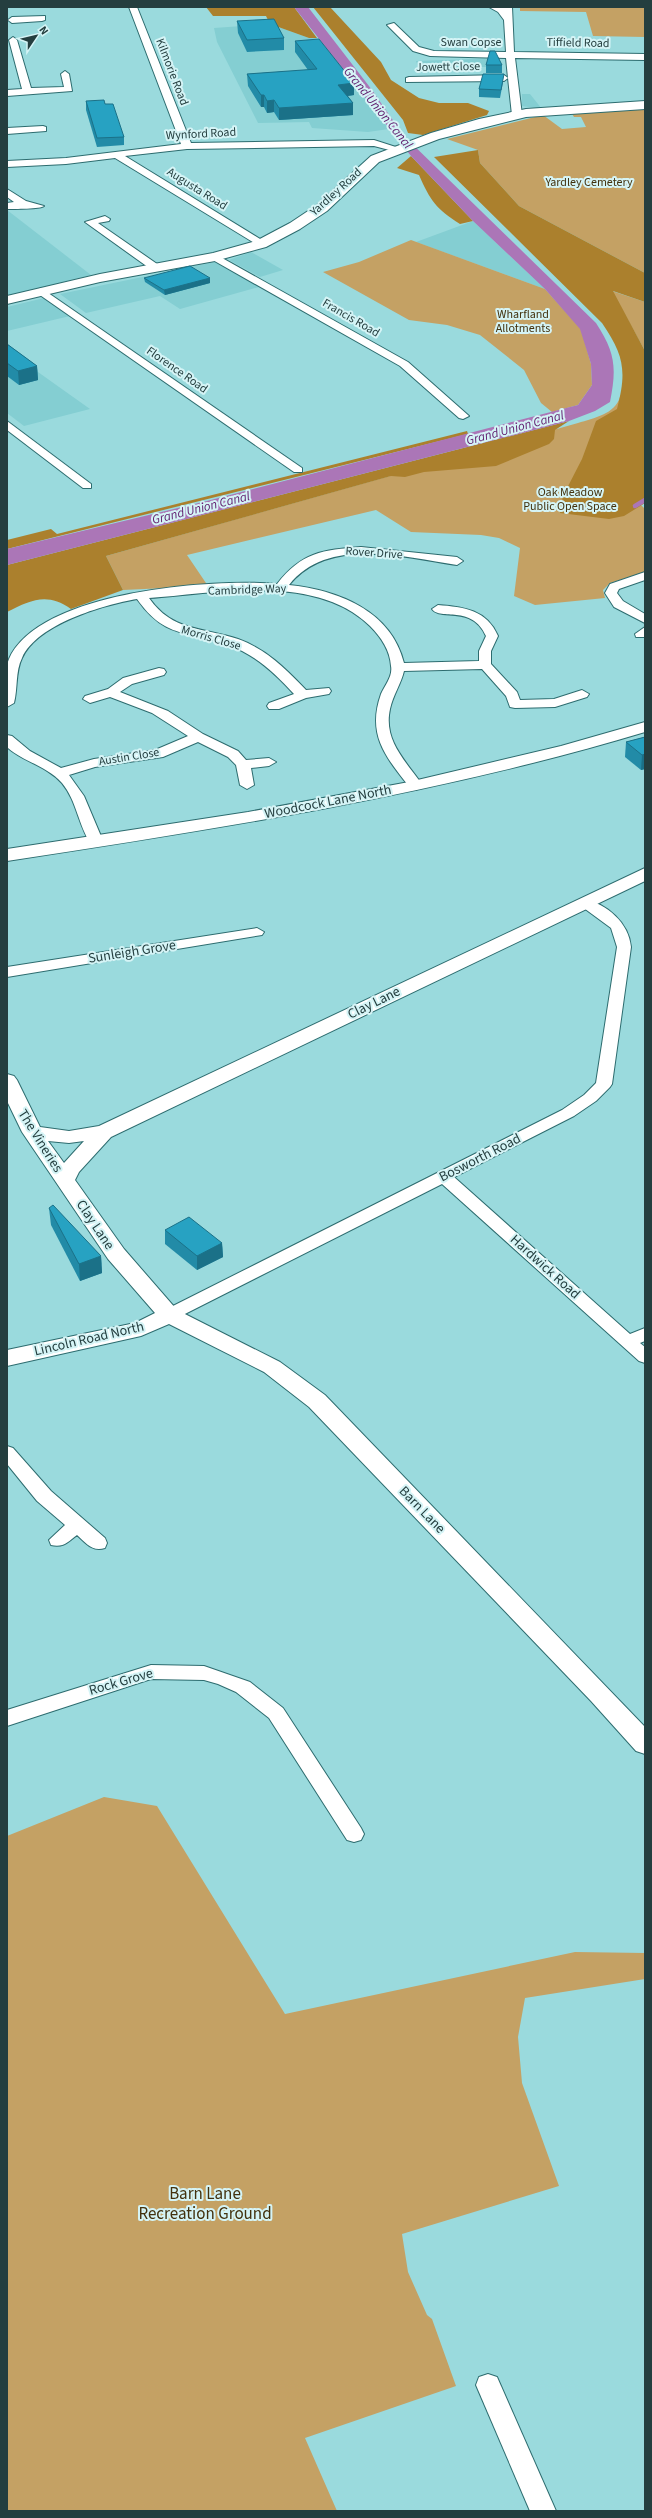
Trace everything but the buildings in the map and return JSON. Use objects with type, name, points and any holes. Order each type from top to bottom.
[{"type":"street","name":"Kilmorie Road","points":[[133,7],[187,146]]},
{"type":"street","points":[[493,7],[501,10],[509,20]]},
{"type":"street","points":[[508,7],[510,54],[517,115]]},
{"type":"street","points":[[7,11],[14,24],[42,18]]},
{"type":"street","name":"Swan Copse","points":[[391,25],[410,44],[424,52],[442,55],[510,54]]},
{"type":"street","points":[[13,40],[23,56],[28,91]]},
{"type":"street","name":"Swan Copse","points":[[410,44],[427,41]]},
{"type":"street","name":"Tiffield Road","points":[[510,54],[645,57]]},
{"type":"street","points":[[7,93],[69,88],[65,74]]},
{"type":"street","name":"Jowett Close","points":[[409,80],[512,77]]},
{"type":"street","name":"Yardley Road","points":[[7,300],[41,291],[215,257],[261,244],[295,226],[322,208],[368,163],[398,149],[427,139],[517,115],[564,109],[645,106]]},
{"type":"street","points":[[7,131],[45,125],[55,131]]},
{"type":"street","name":"Wynford Road","points":[[7,164],[118,156],[187,146],[374,143],[398,149]]},
{"type":"street","name":"Augusta Road","points":[[118,156],[261,244]]},
{"type":"street","points":[[7,192],[23,204]]},
{"type":"street","points":[[8,206],[23,204],[39,206]]},
{"type":"street","points":[[105,219],[90,222],[156,268]]},
{"type":"street","name":"Francis Road","points":[[215,257],[404,364],[463,416]]},
{"type":"street","name":"Florence Road","points":[[41,291],[298,470]]},
{"type":"street","points":[[7,424],[87,486]]},
{"type":"street","name":"Rover Drive","points":[[281,587],[288,574],[306,560],[336,552],[381,552],[458,561]]},
{"type":"street","points":[[645,576],[614,587],[610,593],[618,604],[645,619]]},
{"type":"street","name":"Cambridge Way","points":[[7,703],[13,652],[47,628],[82,610],[117,598],[140,595],[281,587],[330,596],[347,603],[368,615],[392,644],[398,667]]},
{"type":"street","name":"Morris Close","points":[[140,595],[150,612],[158,619],[182,630],[233,642],[248,648],[303,695]]},
{"type":"street","points":[[457,610],[467,599]]},
{"type":"street","points":[[438,609],[457,610],[470,613],[490,628],[492,636],[485,651],[485,665],[512,695],[514,710],[555,703],[582,694]]},
{"type":"street","points":[[416,786],[386,745],[382,733],[381,722],[385,703],[398,667],[485,665]]},
{"type":"street","points":[[90,699],[113,692],[134,679],[159,672]]},
{"type":"street","points":[[274,706],[303,695],[324,691]]},
{"type":"street","points":[[113,692],[116,696],[147,706],[170,718],[198,737],[233,754],[243,764],[247,785]]},
{"type":"street","name":"Woodcock Lane North","points":[[7,855],[273,814],[416,786],[517,764],[644,728]]},
{"type":"street","name":"Austin Close","points":[[59,773],[94,763],[158,754],[198,737]]},
{"type":"street","points":[[7,739],[22,753],[59,773],[75,793],[96,841]]},
{"type":"street","points":[[243,764],[269,762]]},
{"type":"street","name":"Clay Lane","points":[[32,1132],[69,1137],[104,1132],[645,874]]},
{"type":"street","name":"Bosworth Road","points":[[169,1315],[444,1177],[568,1113],[590,1098],[604,1084],[624,947],[624,934],[617,925],[584,903]]},
{"type":"street","name":"Sunleigh Grove","points":[[7,972],[257,932]]},
{"type":"street","name":"The Vineries","points":[[7,1080],[32,1132],[65,1179]]},
{"type":"street","name":"Clay Lane","points":[[104,1132],[70,1169],[65,1179],[116,1254],[169,1315]]},
{"type":"street","name":"Hardwick Road","points":[[444,1177],[645,1357]]},
{"type":"street","name":"Lincoln Road North","points":[[7,1358],[141,1329],[169,1315]]},
{"type":"street","name":"Barn Lane","points":[[169,1315],[272,1367],[317,1401],[594,1688],[645,1744]]},
{"type":"street","points":[[628,1341],[645,1334]]},
{"type":"street","points":[[7,1452],[44,1496],[98,1542]]},
{"type":"street","points":[[58,1540],[78,1524]]},
{"type":"street","name":"Rock Grove","points":[[7,1718],[151,1672],[204,1673],[224,1679],[248,1690],[276,1713],[354,1834]]},
{"type":"street","points":[[488,2385],[543,2511]]},
{"type":"shaded area","points":[[270,24],[309,38],[317,38],[389,129],[368,132],[312,128],[309,122],[258,123],[217,42],[214,28]]},
{"type":"shaded area","points":[[499,58],[502,67],[418,67],[416,61]]},
{"type":"shaded area","points":[[522,94],[530,94],[542,109],[522,106]]},
{"type":"shaded area","points":[[7,210],[91,275],[7,296]]},
{"type":"shaded area","points":[[473,221],[545,289],[416,242]]},
{"type":"shaded area","points":[[251,252],[283,270],[260,277],[229,260]]},
{"type":"shaded area","points":[[215,262],[259,287],[180,309],[160,296],[86,313],[60,294]]},
{"type":"shaded area","points":[[44,298],[70,316],[7,331],[7,307]]},
{"type":"shaded area","points":[[7,350],[90,409],[24,426],[7,413]]},
{"type":"green space","points":[[206,7],[294,7],[317,38],[309,38],[270,24],[266,16],[213,16]]},
{"type":"green space","points":[[313,7],[330,7],[381,62],[391,80],[419,98],[439,103],[468,103],[489,111],[487,115],[423,135],[408,133],[403,120]]},
{"type":"green space","points":[[520,7],[645,7],[645,37],[593,36],[586,12],[520,11]]},
{"type":"green space","name":"Yardley Cemetery","points":[[645,109],[645,273],[519,206],[480,163],[478,150],[447,139],[543,115],[562,129],[586,127],[581,117],[574,117],[571,112]]},
{"type":"green space","points":[[478,150],[480,163],[519,206],[645,273],[645,302],[613,291],[645,351],[645,503],[624,516],[609,519],[560,513],[563,496],[582,459],[596,421],[617,409],[622,384],[622,364],[615,345],[602,323],[434,157]]},
{"type":"green space","points":[[411,156],[473,221],[460,224],[452,219],[445,214],[430,198],[419,175],[397,168]]},
{"type":"green space","name":"Wharfland Allotments","points":[[411,240],[545,289],[581,329],[591,364],[592,385],[578,405],[552,412],[541,403],[524,370],[480,335],[447,325],[409,320],[323,272],[359,262]]},
{"type":"green space","points":[[612,291],[645,302],[645,351]]},
{"type":"green space","name":"Oak Meadow Public Open Space","points":[[620,397],[645,503],[641,505],[645,509],[645,572],[610,583],[603,590],[605,598],[535,605],[514,596],[520,548],[499,538],[481,535],[411,532],[376,510],[187,555],[208,586],[123,590],[106,556],[591,419],[614,408]]},
{"type":"green space","points":[[569,421],[555,430],[554,439],[549,444],[496,466],[424,472],[405,477],[391,476],[106,556],[123,590],[71,609],[47,599],[31,601],[7,612],[7,565]]},
{"type":"green space","points":[[467,431],[468,434],[7,549],[7,540],[51,529],[57,534]]},
{"type":"green space","name":"Barn Lane Recreation Ground","points":[[104,1797],[157,1806],[285,2014],[575,1952],[645,1953],[645,1979],[525,1998],[518,2037],[522,2083],[559,2186],[402,2234],[408,2272],[427,2315],[432,2319],[456,2386],[305,2438],[337,2511],[7,2511],[7,1836]]},
{"type":"water","name":"Grand Union Canal","points":[[294,7],[308,7],[372,90],[403,135],[596,323],[607,343],[613,360],[614,369],[610,402],[595,411],[569,421],[7,565],[7,549],[203,502],[578,405],[592,385],[591,364],[580,329],[545,289],[473,221],[411,156]]},
{"type":"waterway","points":[[635,506],[645,500]]}]
